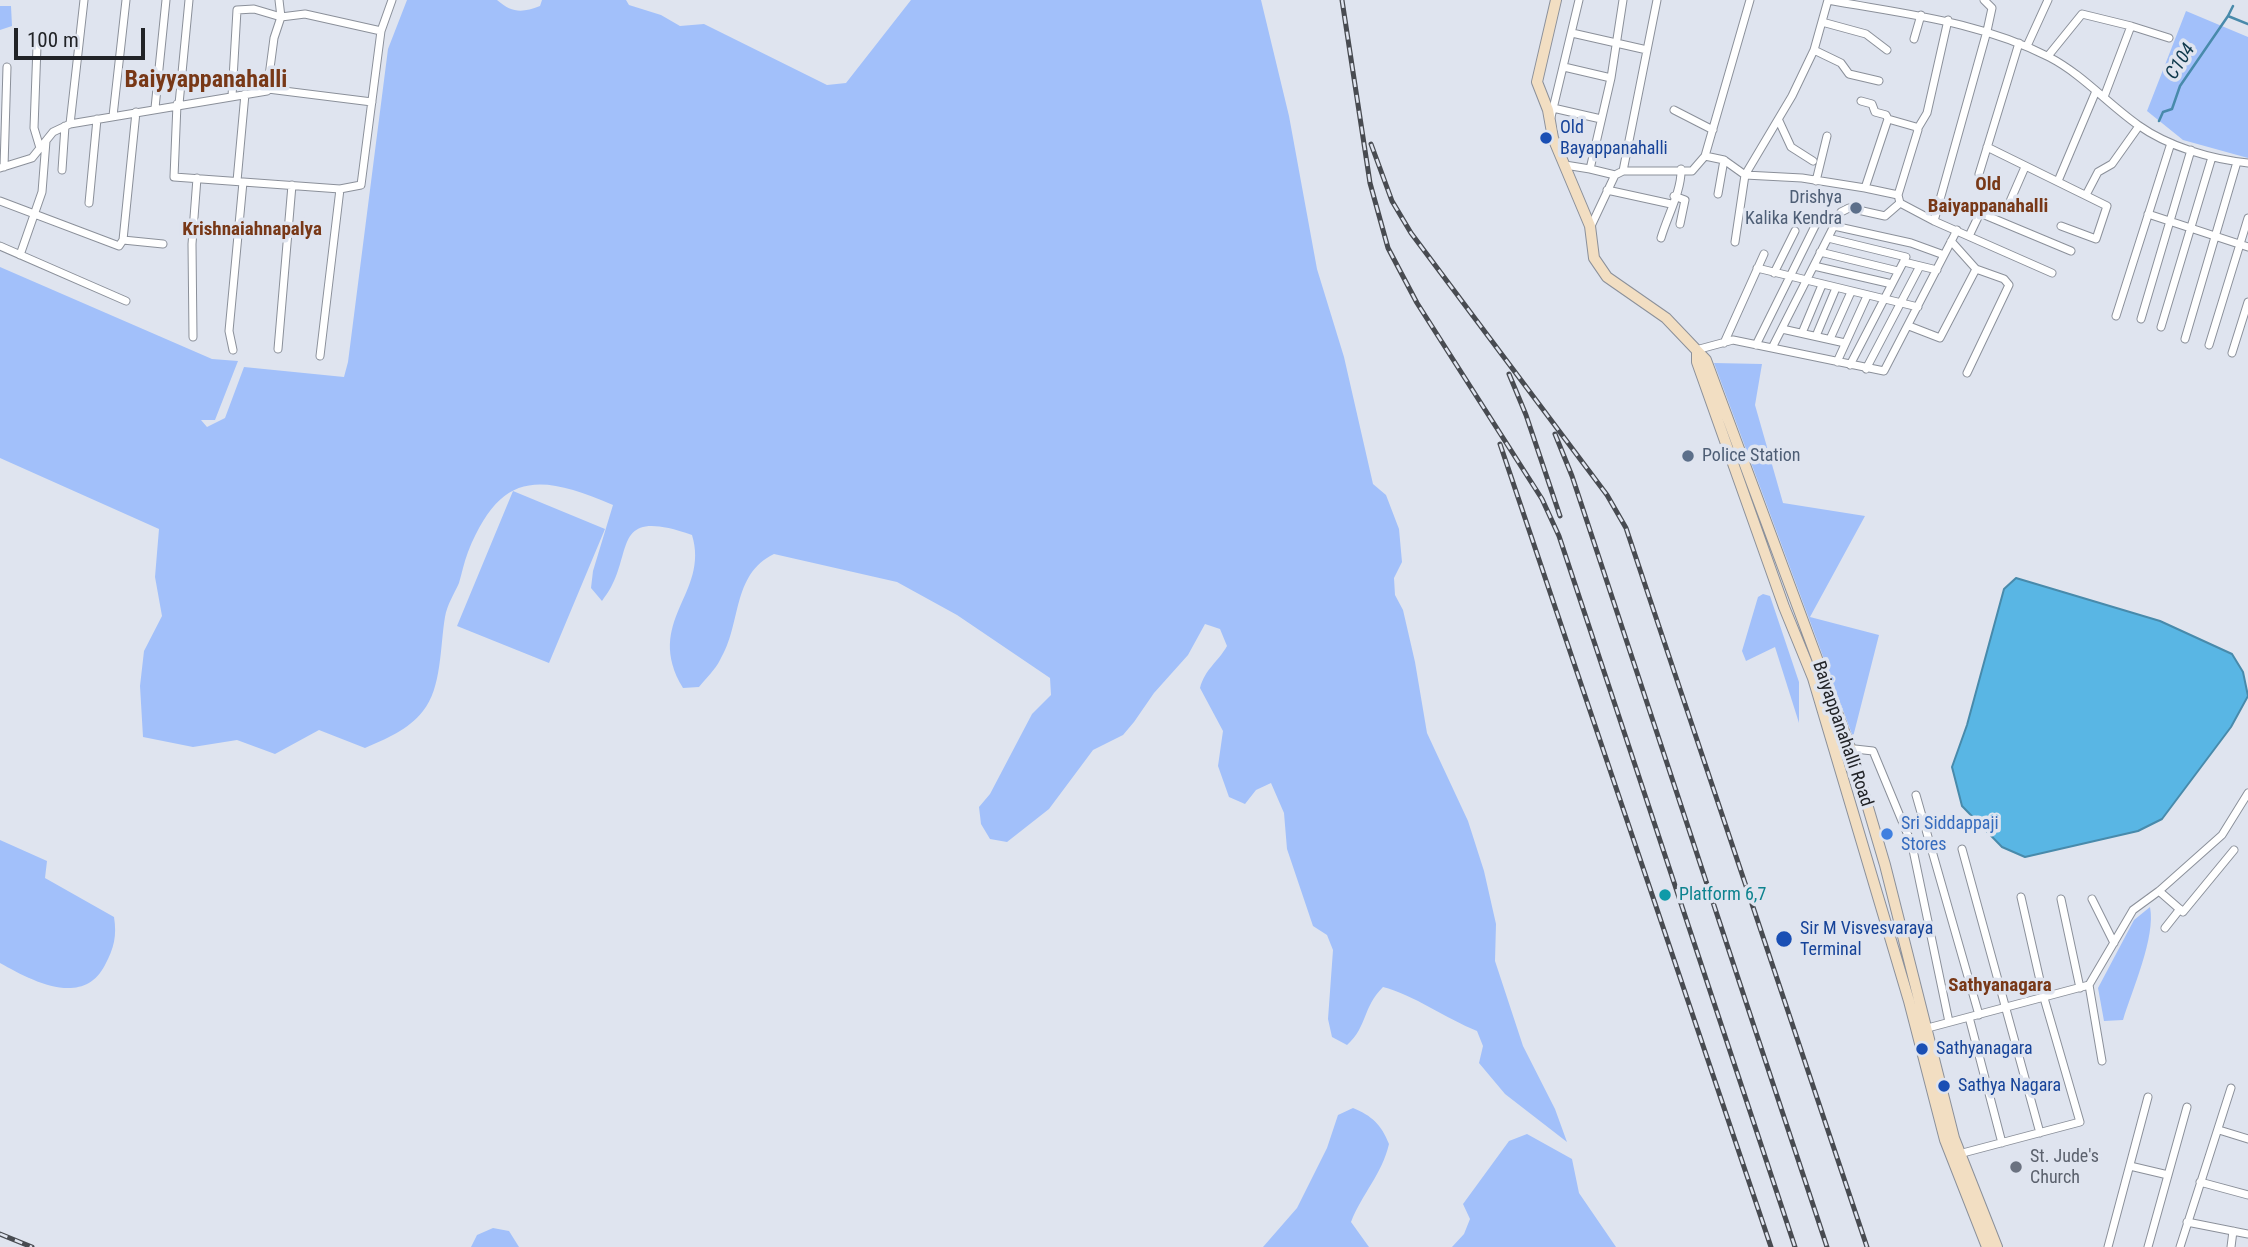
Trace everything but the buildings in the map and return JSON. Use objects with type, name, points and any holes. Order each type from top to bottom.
[{"type":"street","points":[[62,170],[84,0]]},
{"type":"street","points":[[113,116],[126,0]]},
{"type":"street","points":[[155,108],[166,0]]},
{"type":"street","points":[[189,0],[172,175],[340,189],[361,185],[381,32],[392,0]]},
{"type":"street","points":[[268,89],[274,38],[281,17],[279,0]]},
{"type":"street","name":"Baiyappanahalli Road","points":[[1556,0],[1537,82],[1553,138],[1590,226],[1591,246],[1597,266],[1607,277],[1666,318],[1696,351],[1697,362],[1851,750],[1885,865],[1953,1164],[1987,1247]]},
{"type":"street","points":[[1550,121],[1580,0]]},
{"type":"street","points":[[1590,169],[1611,78],[1623,0]]},
{"type":"street","points":[[1623,171],[1657,0]]},
{"type":"street","points":[[1590,226],[1615,175],[1623,171],[1692,171],[1705,156],[1750,0]]},
{"type":"street","points":[[1735,242],[1745,175],[1779,121],[1814,50],[1828,0],[1948,20],[1987,31],[2048,57],[2139,126],[2171,143],[2213,157],[2248,163]]},
{"type":"street","points":[[1934,221],[1987,31],[1992,8],[1984,0]]},
{"type":"street","points":[[1979,174],[2023,45],[2048,0]]},
{"type":"street","points":[[232,96],[238,8],[254,9],[281,17],[305,14],[381,32]]},
{"type":"street","points":[[2048,57],[2082,14],[2169,38]]},
{"type":"street","points":[[1914,39],[1921,15]]},
{"type":"street","points":[[1772,348],[1845,208],[1885,216],[1899,199],[1918,128],[1927,113],[1948,20]]},
{"type":"street","points":[[1822,22],[1866,34],[1887,50]]},
{"type":"street","points":[[2104,97],[2131,26]]},
{"type":"street","points":[[1572,33],[1647,50]]},
{"type":"street","points":[[37,46],[34,128],[40,148]]},
{"type":"street","points":[[1814,50],[1841,63],[1849,74],[1879,81]]},
{"type":"street","points":[[7,67],[2,167],[29,160],[46,140],[68,125],[155,108],[268,89],[372,102]]},
{"type":"street","points":[[1564,67],[1611,78]]},
{"type":"street","points":[[2058,181],[2096,91]]},
{"type":"street","points":[[233,350],[229,331],[245,94]]},
{"type":"street","points":[[1861,101],[1872,104],[1874,111],[1888,119],[1918,128]]},
{"type":"street","points":[[1553,108],[1601,119]]},
{"type":"street","points":[[1674,110],[1713,130]]},
{"type":"street","points":[[0,201],[115,247],[123,240],[136,112]]},
{"type":"street","points":[[89,203],[97,119]]},
{"type":"street","points":[[1865,188],[1888,119]]},
{"type":"street","points":[[1779,121],[1791,147],[1812,161]]},
{"type":"street","points":[[2086,195],[2098,172],[2112,164],[2139,126]]},
{"type":"street","points":[[1816,181],[1827,136]]},
{"type":"street","points":[[20,255],[42,192],[46,140]]},
{"type":"street","points":[[2116,316],[2171,143]]},
{"type":"street","points":[[1987,147],[2107,206],[2098,238],[2061,226]]},
{"type":"street","points":[[2141,319],[2191,150]]},
{"type":"street","points":[[1705,156],[1724,160],[1745,175],[1865,188],[1899,199],[1934,221],[2052,273]]},
{"type":"street","points":[[2161,327],[2213,157]]},
{"type":"street","points":[[1718,194],[1724,160]]},
{"type":"street","points":[[2185,339],[2237,162]]},
{"type":"street","points":[[1565,165],[1615,175]]},
{"type":"street","points":[[2008,206],[2025,167]]},
{"type":"street","points":[[1661,238],[1672,200],[1680,185],[1681,169]]},
{"type":"street","points":[[193,337],[192,244],[197,178]]},
{"type":"street","points":[[278,349],[292,186]]},
{"type":"street","points":[[320,356],[329,258],[340,189]]},
{"type":"street","points":[[1607,190],[1685,200],[1680,224]]},
{"type":"street","points":[[1969,236],[1980,213],[2071,251]]},
{"type":"street","points":[[2148,214],[2190,230],[2244,245]]},
{"type":"street","points":[[2209,345],[2244,245],[2248,218]]},
{"type":"street","points":[[1756,345],[1818,220]]},
{"type":"street","points":[[1834,226],[1911,243],[1944,255]]},
{"type":"street","points":[[1696,351],[1733,340],[1866,369],[1885,370],[1957,230]]},
{"type":"street","points":[[1774,273],[1795,231]]},
{"type":"street","points":[[1828,238],[1904,256],[1904,262],[1850,365]]},
{"type":"street","points":[[123,240],[163,244]]},
{"type":"street","points":[[1951,241],[1976,269],[2004,279],[2008,285],[1967,373]]},
{"type":"street","points":[[0,246],[126,301]]},
{"type":"street","points":[[1821,252],[1898,271]]},
{"type":"street","points":[[1724,343],[1764,254]]},
{"type":"street","points":[[1904,262],[1937,270]]},
{"type":"street","points":[[1814,266],[1892,284]]},
{"type":"street","points":[[1866,369],[1898,302],[1920,266]]},
{"type":"street","points":[[1757,268],[1918,307]]},
{"type":"street","points":[[1909,326],[1940,338],[1976,269]]},
{"type":"street","points":[[1802,333],[1822,285]]},
{"type":"street","points":[[1816,336],[1836,288]]},
{"type":"street","points":[[1830,339],[1851,292]]},
{"type":"street","points":[[1837,362],[1867,296]]},
{"type":"street","points":[[2232,353],[2248,302]]},
{"type":"street","points":[[1782,329],[1845,343]]},
{"type":"street","name":"Baiyappanahalli Road","points":[[1763,525],[1784,607],[1813,678],[1959,1154],[1997,1247]]},
{"type":"street","points":[[1836,754],[1851,750],[1873,751],[1912,845],[1949,1022]]},
{"type":"street","points":[[2102,1061],[2089,985],[2133,910],[2159,891],[2222,835],[2248,793]]},
{"type":"street","points":[[1916,796],[1979,1015]]},
{"type":"street","points":[[1962,849],[2040,1133]]},
{"type":"street","points":[[2159,891],[2183,912],[2234,850]]},
{"type":"street","points":[[1959,1154],[2080,1122],[2044,998],[2021,897]]},
{"type":"street","points":[[2061,899],[2080,988]]},
{"type":"street","points":[[2092,899],[2114,943]]},
{"type":"street","points":[[2165,928],[2180,909]]},
{"type":"street","points":[[1921,1029],[2089,985]]},
{"type":"street","points":[[1969,1017],[2002,1143]]},
{"type":"street","points":[[2180,1247],[2231,1088]]},
{"type":"street","points":[[2108,1247],[2148,1097]]},
{"type":"street","points":[[2148,1247],[2188,1107]]},
{"type":"street","points":[[2219,1130],[2248,1139]]},
{"type":"street","points":[[2130,1166],[2168,1175]]},
{"type":"street","points":[[2200,1182],[2248,1195]]},
{"type":"street","points":[[2187,1222],[2248,1234]]},
{"type":"street","points":[[2231,1247],[2233,1231]]},
{"type":"shaded area","points":[[407,0],[497,0],[512,9],[522,11],[540,6],[542,0],[626,0],[629,5],[661,15],[680,26],[704,24],[827,85],[846,83],[911,0],[1261,0],[1289,116],[1317,269],[1344,357],[1373,484],[1386,495],[1399,529],[1402,562],[1394,578],[1395,595],[1403,610],[1427,733],[1468,821],[1484,871],[1496,924],[1495,961],[1523,1046],[1555,1109],[1567,1142],[1505,1094],[1479,1063],[1483,1046],[1477,1031],[1406,995],[1383,987],[1371,1002],[1359,1031],[1347,1045],[1332,1037],[1328,1019],[1333,950],[1327,935],[1313,926],[1287,849],[1284,813],[1271,783],[1256,790],[1245,804],[1229,797],[1218,766],[1223,731],[1200,688],[1205,676],[1227,646],[1220,629],[1205,624],[1188,655],[1154,693],[1134,722],[1123,735],[1093,750],[1049,809],[1007,842],[990,839],[981,824],[979,807],[990,794],[1032,714],[1051,695],[1050,678],[957,615],[897,582],[774,554],[760,563],[744,587],[727,646],[716,667],[699,687],[683,688],[673,665],[670,644],[673,626],[693,574],[695,556],[692,535],[665,527],[646,526],[635,531],[628,540],[613,584],[602,601],[591,588],[593,571],[613,505],[564,488],[526,486],[509,493],[494,506],[481,525],[468,552],[446,613],[434,691],[423,711],[404,729],[365,748],[319,730],[275,754],[237,740],[193,747],[143,737],[140,686],[144,651],[162,616],[155,577],[159,529],[0,458],[0,267],[212,359],[238,361],[215,420],[201,420],[207,427],[225,418],[244,367],[344,377],[388,49]]},
{"type":"shaded area","points":[[0,6],[11,6],[12,26],[0,30]]},
{"type":"shaded area","points":[[2186,11],[2248,37],[2248,158],[2183,140],[2147,111]]},
{"type":"shaded area","points":[[1714,363],[1762,364],[1755,405],[1783,503],[1865,516],[1810,617],[1879,635],[1853,737]]},
{"type":"shaded area","points":[[513,491],[605,529],[549,663],[457,626]]},
{"type":"shaded area","points":[[2016,578],[2160,621],[2232,654],[2243,672],[2248,696],[2231,727],[2162,819],[2138,831],[2025,857],[2002,847],[1962,806],[1952,767],[1967,725],[2004,589]]},
{"type":"shaded area","points":[[1763,594],[1770,596],[1799,682],[1799,723],[1775,647],[1746,661],[1742,651],[1758,597]]},
{"type":"shaded area","points":[[0,840],[47,861],[45,878],[114,917],[113,947],[105,965],[95,978],[84,985],[56,987],[27,977],[0,963]]},
{"type":"shaded area","points":[[2150,907],[2150,933],[2123,1020],[2104,1021],[2098,988],[2134,920]]},
{"type":"shaded area","points":[[1353,1108],[1375,1121],[1389,1144],[1382,1165],[1351,1222],[1369,1247],[1263,1247],[1297,1208],[1327,1148],[1338,1115]]},
{"type":"shaded area","points":[[1527,1134],[1572,1159],[1579,1193],[1616,1247],[1452,1247],[1464,1234],[1470,1219],[1463,1204],[1509,1141]]},
{"type":"shaded area","points":[[493,1228],[509,1231],[519,1247],[471,1247],[477,1235]]},
{"type":"waterway","points":[[2233,6],[2228,16],[2248,24]]},
{"type":"waterway","name":"C104","points":[[2159,121],[2163,112],[2172,109],[2180,86],[2228,16]]},
{"type":"railway","points":[[1342,0],[1370,183],[1388,248],[1417,303],[1542,499],[1559,536],[1795,1247]]},
{"type":"railway","points":[[1371,144],[1392,201],[1411,233],[1607,495],[1626,528],[1867,1247]]},
{"type":"railway","points":[[1509,374],[1526,415],[1560,516]]},
{"type":"railway","points":[[1555,434],[1572,476],[1827,1247]]},
{"type":"railway","points":[[1500,444],[1771,1247]]},
{"type":"railway","points":[[0,1234],[32,1247]]},
{"type":"place","name":"Old Bayappanahalli","points":[[1546,138]]},
{"type":"place","name":"Drishya Kalika Kendra","points":[[1856,208]]},
{"type":"place","name":"Police Station","points":[[1688,456]]},
{"type":"place","name":"Sri Siddappaji Stores","points":[[1887,834]]},
{"type":"place","name":"Platform 6,7","points":[[1665,895]]},
{"type":"place","name":"Sir M Visvesvaraya Terminal","points":[[1784,939]]},
{"type":"place","name":"Sathyanagara","points":[[1922,1049]]},
{"type":"place","name":"Sathya Nagara","points":[[1944,1086]]},
{"type":"place","name":"St. Jude's Church","points":[[2016,1167]]},
{"type":"district","name":"Baiyyappanahalli","points":[[206,81]]},
{"type":"district","name":"Old Baiyappanahalli","points":[[1988,196]]},
{"type":"district","name":"Krishnaiahnapalya","points":[[252,230]]},
{"type":"district","name":"Sathyanagara","points":[[2000,986]]}]
